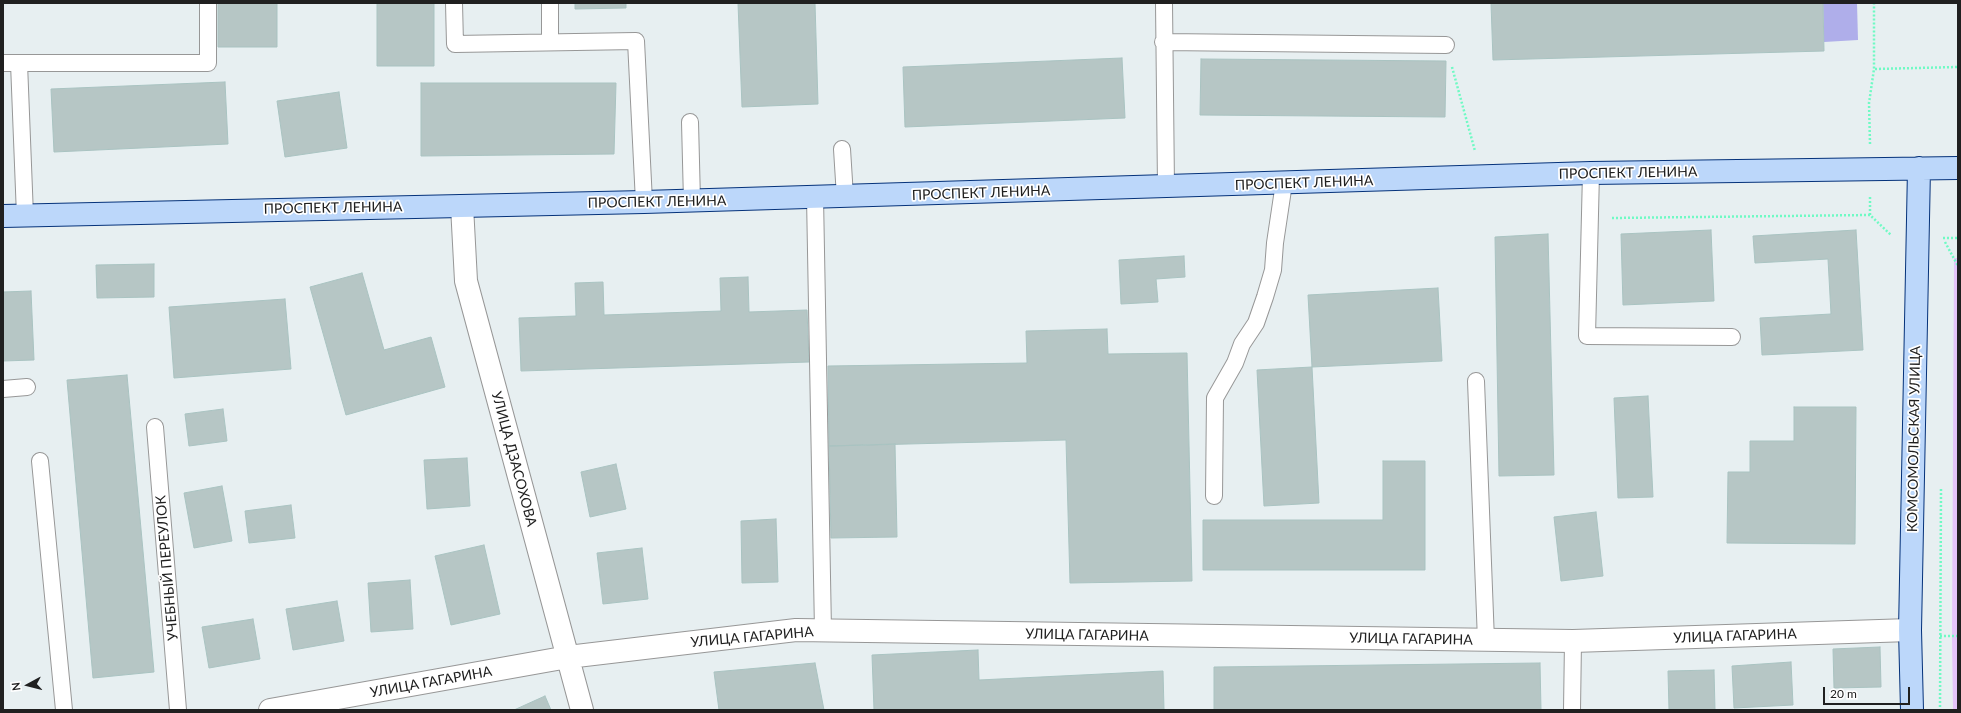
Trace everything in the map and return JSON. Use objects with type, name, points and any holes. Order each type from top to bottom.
[{"type":"main road","name":"КОМСОМОЛЬСКАЯ УЛИЦА","points":[[1912,710],[1910,630],[1919,168]]},
{"type":"main road","name":"ПРОСПЕКТ ЛЕНИНА","points":[[3,216],[815,198],[1591,173],[1958,168]]},
{"type":"street","name":"УЛИЦА ДЗАСОХОВА","points":[[462,206],[466,281],[582,710]]},
{"type":"street","name":"УЛИЦА ГАГАРИНА","points":[[270,710],[568,657],[796,630],[1486,641],[1573,641],[1910,630]]},
{"type":"lane","points":[[3,63],[208,63],[208,3]]},
{"type":"lane","points":[[454,3],[455,44],[636,41],[644,202]]},
{"type":"lane","points":[[550,3],[550,42]]},
{"type":"lane","points":[[1164,3],[1163,42],[1166,187]]},
{"type":"lane","points":[[1163,42],[1446,46]]},
{"type":"lane","points":[[19,63],[24,216]]},
{"type":"lane","points":[[690,122],[692,201]]},
{"type":"lane","points":[[842,149],[845,197]]},
{"type":"lane","points":[[1591,173],[1587,336],[1732,337]]},
{"type":"lane","points":[[1214,496],[1215,398],[1235,363],[1242,344],[1256,323],[1265,297],[1273,270],[1274,243],[1284,183]]},
{"type":"lane","points":[[815,198],[823,631]]},
{"type":"lane","points":[[1476,381],[1486,641]]},
{"type":"lane","points":[[3,388],[27,387]]},
{"type":"lane","name":"УЧЕБНЫЙ ПЕРЕУЛОК","points":[[155,427],[178,710]]},
{"type":"lane","points":[[40,461],[64,710]]},
{"type":"lane","points":[[1572,710],[1573,641]]},
{"type":"path","points":[[1869,103],[1874,69],[1874,3]]},
{"type":"path","points":[[1446,46],[1468,118],[1481,177]]},
{"type":"path","points":[[1874,69],[1958,67]]},
{"type":"path","points":[[1590,218],[1870,215],[1893,237],[1958,238]]},
{"type":"path","points":[[1943,238],[1958,266]]},
{"type":"path","points":[[1940,636],[1958,636]]},
{"type":"shaded area","points":[[1823,3],[1857,3],[1858,40],[1824,42]]},
{"type":"shaded area","points":[[1954,258],[1958,258],[1958,710],[1953,710],[1952,637]]},
{"type":"building","points":[[218,3],[277,3],[277,47],[218,47]]},
{"type":"building","points":[[377,3],[434,3],[434,66],[377,66]]},
{"type":"building","points":[[575,3],[626,3],[626,8],[575,9]]},
{"type":"building","points":[[738,3],[815,3],[818,104],[742,107]]},
{"type":"building","points":[[1491,3],[1823,3],[1824,51],[1493,60]]},
{"type":"building","points":[[1122,58],[1125,118],[905,127],[903,67]]},
{"type":"building","points":[[1201,59],[1446,61],[1445,117],[1200,115]]},
{"type":"building","points":[[225,82],[228,144],[54,152],[51,89]]},
{"type":"building","points":[[421,83],[616,83],[614,154],[421,156]]},
{"type":"building","points":[[339,92],[347,148],[285,157],[277,101]]},
{"type":"building","points":[[1711,230],[1714,301],[1623,305],[1621,234]]},
{"type":"building","points":[[1856,230],[1863,350],[1762,355],[1760,318],[1831,314],[1828,259],[1755,263],[1753,236]]},
{"type":"building","points":[[1548,234],[1554,475],[1499,476],[1495,237]]},
{"type":"building","points":[[1184,256],[1185,277],[1156,279],[1158,302],[1121,304],[1119,260]]},
{"type":"building","points":[[154,264],[154,297],[97,298],[96,265]]},
{"type":"building","points":[[362,273],[384,350],[431,337],[445,387],[346,415],[310,287]]},
{"type":"building","points":[[748,277],[749,312],[807,310],[809,362],[521,371],[519,318],[576,316],[575,283],[603,282],[604,315],[721,311],[720,278]]},
{"type":"building","points":[[1438,288],[1442,361],[1312,367],[1308,295]]},
{"type":"building","points":[[31,291],[34,360],[3,361],[3,292]]},
{"type":"building","points":[[285,299],[291,369],[174,378],[169,307]]},
{"type":"building","points":[[1107,329],[1108,354],[1187,353],[1192,581],[1070,583],[1066,440],[829,446],[828,366],[1027,363],[1026,331]]},
{"type":"building","points":[[1312,367],[1319,503],[1264,506],[1257,370]]},
{"type":"building","points":[[127,375],[154,672],[93,678],[67,380]]},
{"type":"building","points":[[1648,396],[1653,497],[1618,498],[1614,398]]},
{"type":"building","points":[[1794,407],[1856,407],[1855,544],[1727,543],[1728,472],[1750,472],[1750,441],[1794,441]]},
{"type":"building","points":[[223,409],[227,441],[189,446],[185,414]]},
{"type":"building","points":[[895,444],[897,537],[831,538],[829,446]]},
{"type":"building","points":[[467,458],[470,506],[427,509],[424,460]]},
{"type":"building","points":[[1383,461],[1425,461],[1425,570],[1203,570],[1203,520],[1383,520]]},
{"type":"building","points":[[616,464],[626,509],[590,517],[581,472]]},
{"type":"building","points":[[222,486],[232,541],[194,548],[184,493]]},
{"type":"building","points":[[291,505],[295,538],[249,543],[245,511]]},
{"type":"building","points":[[1596,512],[1603,576],[1561,581],[1554,517]]},
{"type":"building","points":[[776,519],[778,582],[742,583],[741,521]]},
{"type":"building","points":[[484,545],[500,614],[451,625],[435,556]]},
{"type":"building","points":[[642,548],[648,599],[603,604],[597,553]]},
{"type":"building","points":[[410,580],[413,629],[371,632],[368,583]]},
{"type":"building","points":[[337,601],[344,641],[293,650],[286,609]]},
{"type":"building","points":[[253,619],[260,659],[209,668],[202,627]]},
{"type":"building","points":[[1880,647],[1881,687],[1834,688],[1833,649]]},
{"type":"building","points":[[978,650],[979,680],[1163,671],[1164,710],[874,710],[872,655]]},
{"type":"building","points":[[1791,662],[1793,705],[1734,708],[1732,666]]},
{"type":"building","points":[[815,663],[824,710],[719,710],[714,672]]},
{"type":"building","points":[[1540,663],[1541,710],[1214,710],[1214,667]]},
{"type":"building","points":[[1714,670],[1715,710],[1669,710],[1668,671]]},
{"type":"building","points":[[545,696],[551,710],[514,710]]}]
